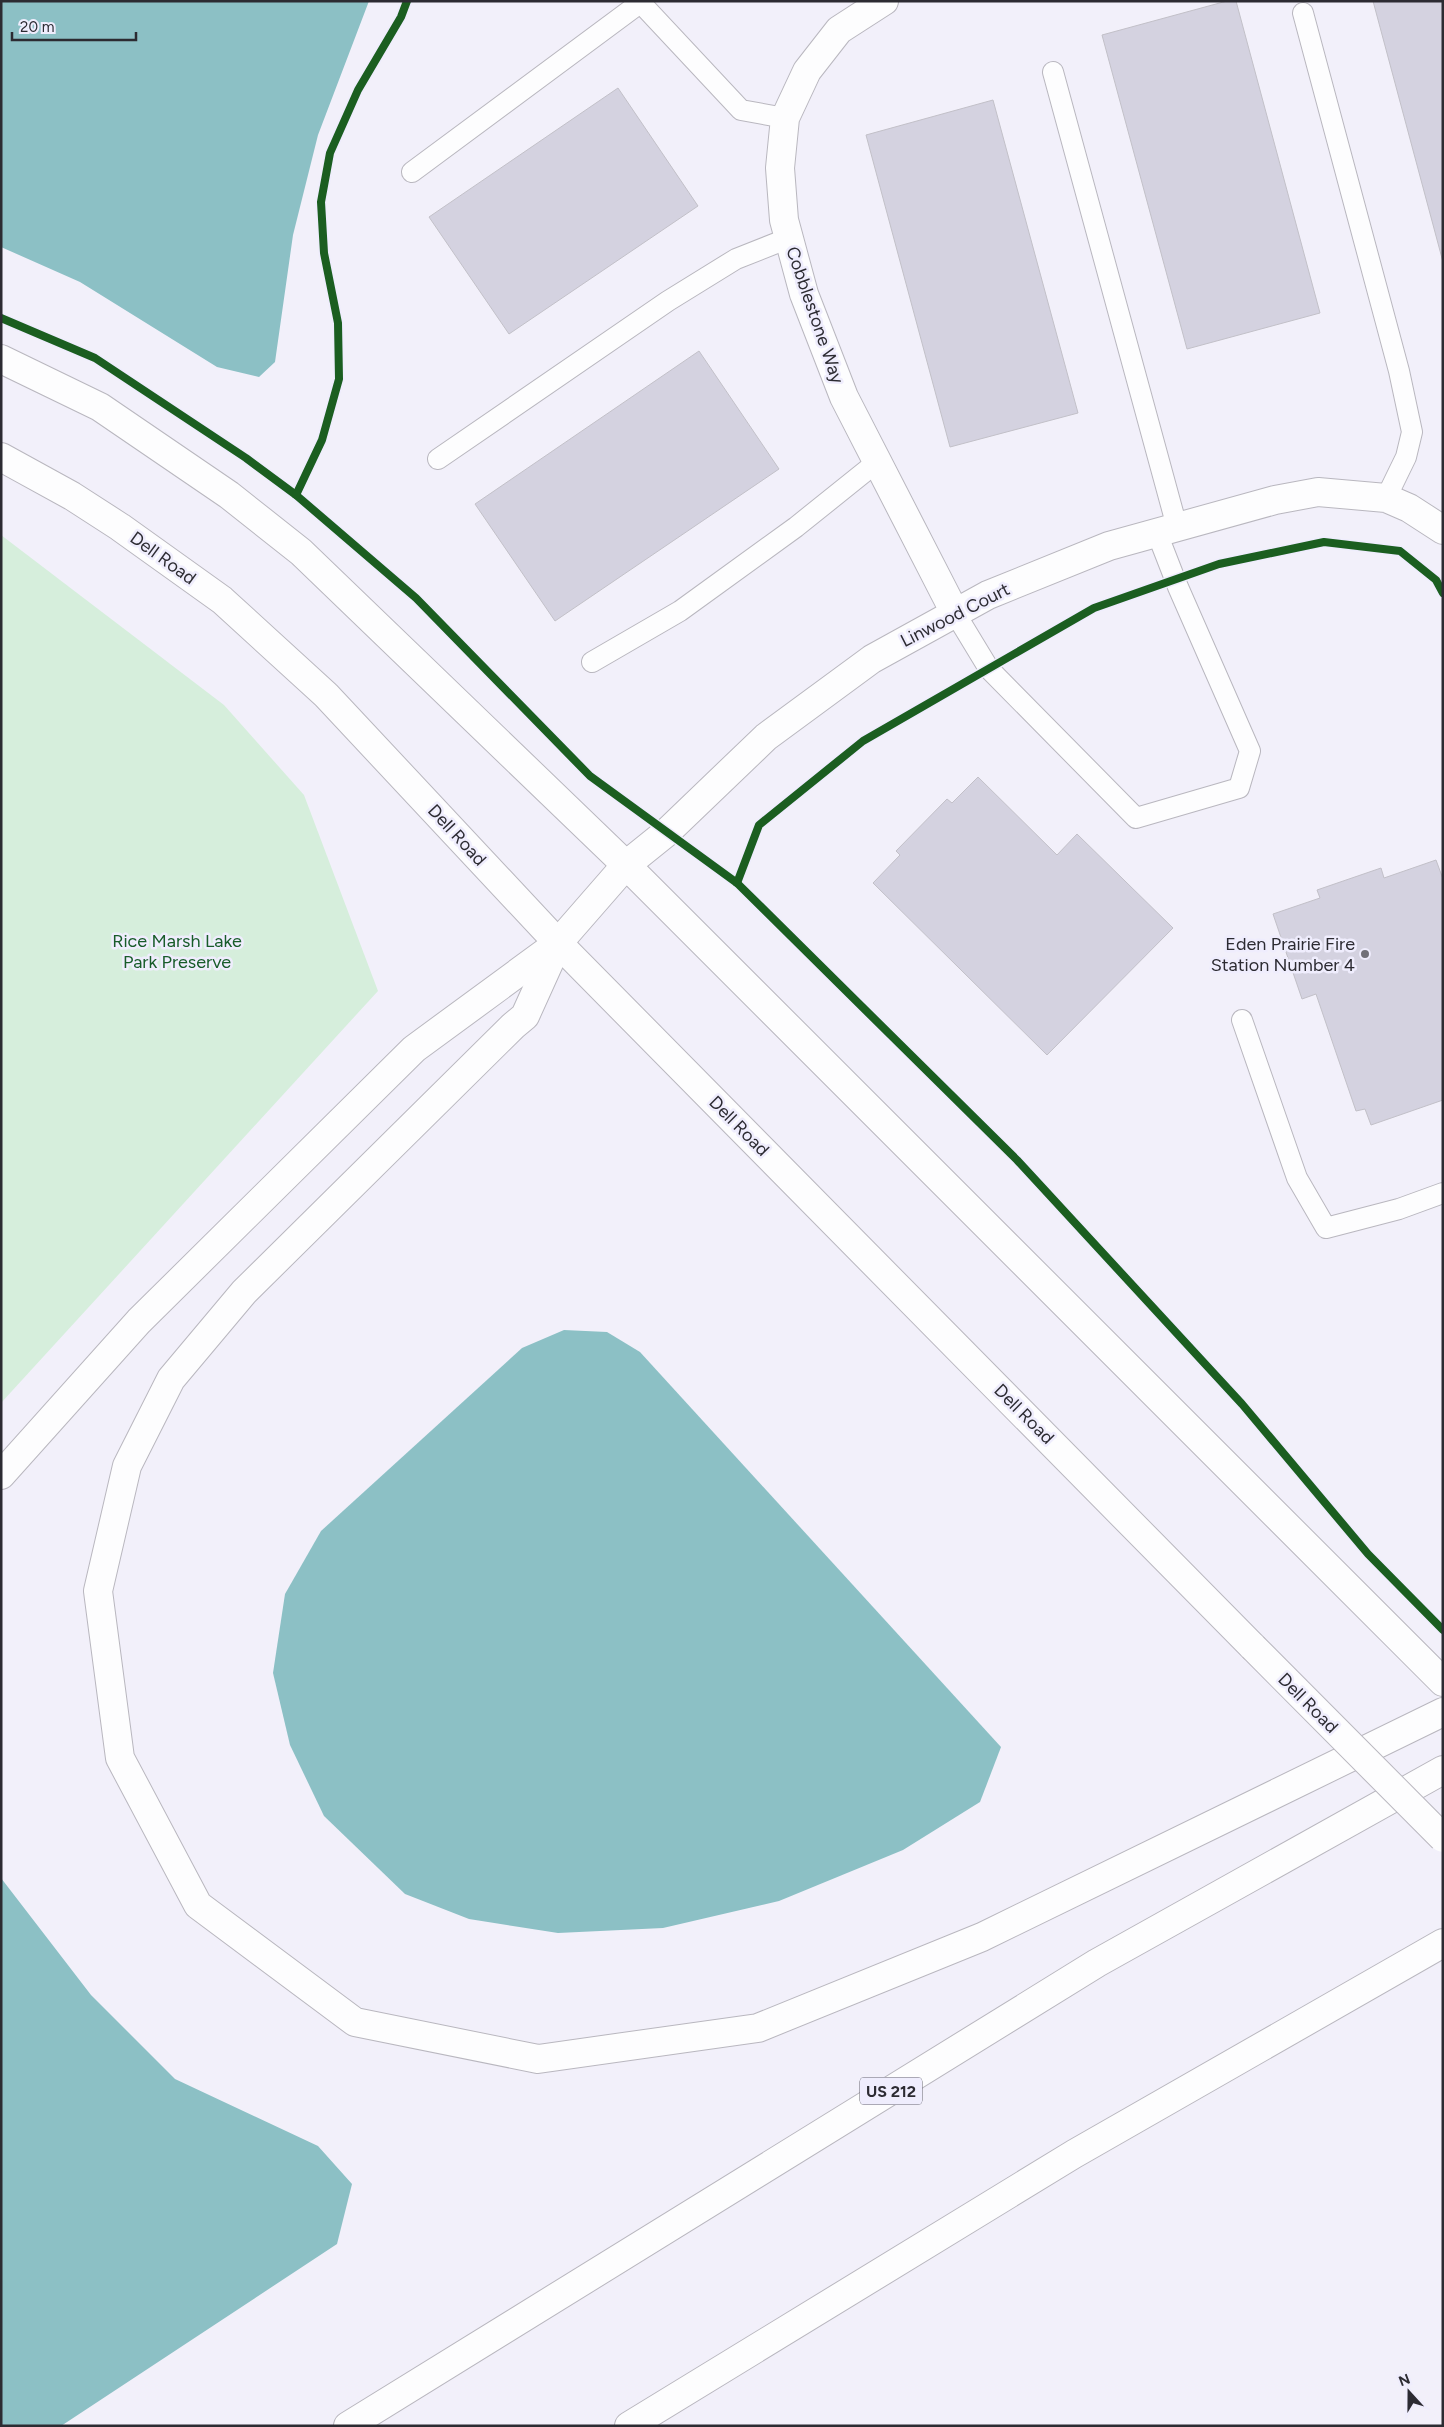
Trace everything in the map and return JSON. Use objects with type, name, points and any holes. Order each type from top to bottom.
[{"type":"main road","name":"Cobblestone Way","points":[[884,1],[839,30],[807,70],[785,118],[780,168],[784,220],[804,294],[844,397],[955,613]]},
{"type":"main road","points":[[1,359],[100,408],[229,494],[301,552],[626,865],[1443,1682]]},
{"type":"main road","name":"Dell Road","points":[[1,457],[72,496],[222,600],[326,695],[558,943],[1443,1838]]},
{"type":"main road","name":"Linwood Court","points":[[558,943],[626,865],[667,832],[766,737],[872,659],[988,595],[1109,546],[1275,500],[1318,492],[1386,498],[1409,508],[1443,530]]},
{"type":"main road","points":[[1,1475],[140,1321],[414,1049],[558,943]]},
{"type":"main road","points":[[558,943],[526,1016],[512,1026],[244,1292],[171,1379],[127,1466],[98,1591],[120,1758],[198,1905],[355,2022],[538,2059],[758,2028],[982,1937],[1443,1712]]},
{"type":"main road","name":"US 212","points":[[348,2426],[1097,1963],[1443,1770]]},
{"type":"main road","points":[[629,2426],[1074,2154],[1443,1943]]},
{"type":"lane","points":[[412,172],[640,2],[741,110],[785,118]]},
{"type":"lane","points":[[1304,13],[1399,371],[1412,432],[1406,457],[1386,498]]},
{"type":"lane","points":[[955,613],[985,665],[1136,818],[1239,788],[1250,751],[1178,587],[1167,530],[1053,72]]},
{"type":"lane","points":[[438,460],[668,301],[736,259],[789,238]]},
{"type":"lane","points":[[592,662],[680,611],[796,527],[877,462]]},
{"type":"lane","points":[[1242,1020],[1297,1178],[1326,1228],[1399,1209],[1443,1193]]},
{"type":"green space","name":"Rice Marsh Lake Park Preserve","points":[[1,535],[224,705],[304,795],[378,991],[1,1403]]},
{"type":"water","points":[[1,1],[369,1],[318,135],[293,235],[275,362],[259,377],[217,367],[80,282],[1,247]]},
{"type":"water","points":[[564,1330],[607,1332],[640,1352],[1001,1747],[980,1802],[903,1850],[779,1901],[663,1928],[558,1933],[469,1919],[405,1894],[324,1816],[290,1745],[273,1673],[285,1594],[321,1531],[522,1348]]},
{"type":"water","points":[[1,1878],[91,1995],[175,2079],[318,2146],[352,2184],[337,2244],[61,2426],[1,2426]]},
{"type":"building","points":[[1227,1],[1236,1],[1320,313],[1187,349],[1102,35]]},
{"type":"building","points":[[1373,1],[1443,1],[1443,262]]},
{"type":"building","points":[[618,88],[698,206],[509,334],[429,217]]},
{"type":"building","points":[[993,100],[1078,413],[950,447],[866,135]]},
{"type":"building","points":[[699,351],[779,469],[555,621],[475,504]]},
{"type":"building","points":[[978,777],[1057,855],[1077,834],[1173,928],[1047,1055],[873,883],[900,855],[896,851],[947,799],[952,803]]},
{"type":"building","name":"Eden Prairie Fire Station Number 4","points":[[1436,860],[1443,879],[1443,1100],[1371,1125],[1365,1109],[1356,1111],[1316,994],[1302,999],[1273,914],[1320,898],[1317,890],[1381,868],[1384,878]]},
{"type":"cycle path","points":[[296,495],[322,440],[339,379],[338,323],[324,253],[321,202],[330,153],[358,90],[401,17],[407,1]]},
{"type":"cycle path","points":[[1,318],[95,358],[246,458],[296,495],[416,598],[590,776],[737,883],[1017,1160],[1242,1404],[1368,1554],[1443,1630]]},
{"type":"cycle path","points":[[737,883],[759,825],[863,741],[1094,608],[1219,564],[1324,542],[1400,551],[1436,580],[1443,593]]},
{"type":"place","name":"Eden Prairie Fire Station Number 4","points":[[1365,954]]}]
